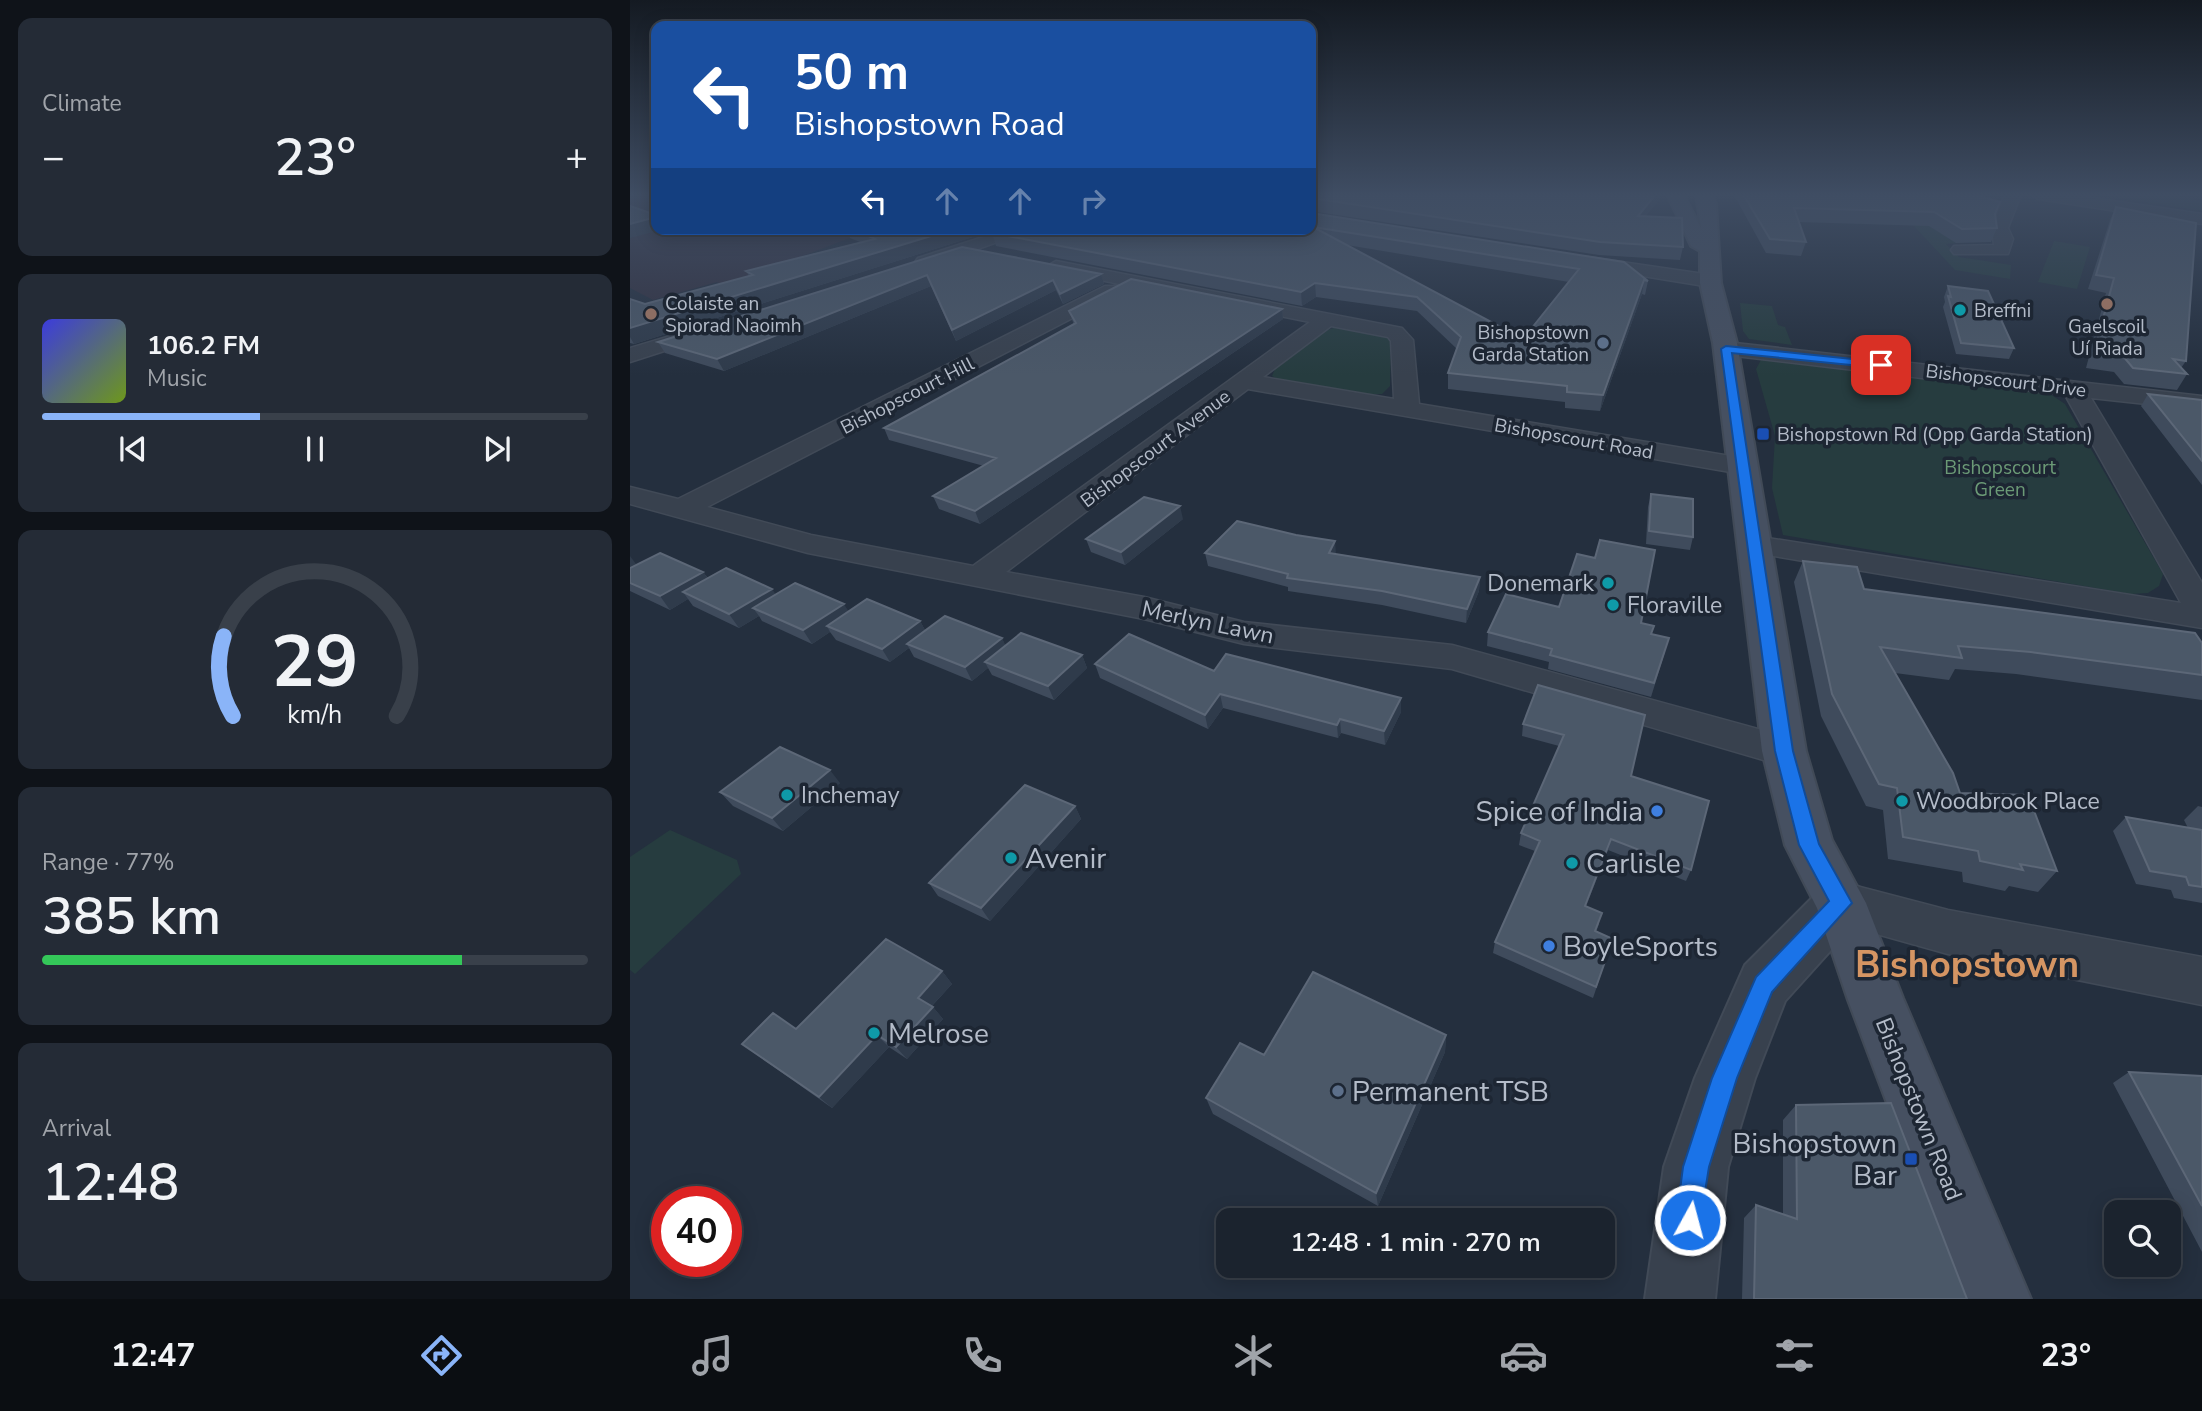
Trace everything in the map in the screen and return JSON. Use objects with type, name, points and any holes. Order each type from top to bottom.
[{"type":"main road","name":"Bishopstown Road","points":[[1704,255],[1710,272],[1726,349],[1784,751],[1809,845],[1841,903],[1876,1000],[1996,1299]]},
{"type":"main road","name":"Bishopstown Road","points":[[1710,272],[1711,255]]},
{"type":"street","points":[[905,268],[948,255]]},
{"type":"street","points":[[997,255],[1005,256]]},
{"type":"street","points":[[1572,260],[1710,272]]},
{"type":"street","points":[[1031,261],[1379,327],[1402,340],[1407,410]]},
{"type":"street","name":"Bishopscourt Hill","points":[[681,509],[1132,280]]},
{"type":"street","name":"Bishopscourt Avenue","points":[[980,576],[1328,318]]},
{"type":"street","points":[[630,355],[722,327]]},
{"type":"street","name":"Bishopscourt Drive","points":[[1726,349],[2202,403]]},
{"type":"street","name":"Bishopscourt Road","points":[[1243,381],[1742,466]]},
{"type":"street","points":[[2073,387],[2202,611]]},
{"type":"street","name":"Merlyn Lawn","points":[[630,495],[808,544],[1144,608],[1248,634],[1448,656],[1784,751]]},
{"type":"street","points":[[1755,545],[2202,617]]},
{"type":"street","points":[[1680,1299],[1696,1167],[1725,1078],[1764,984],[1841,903],[1948,932],[2202,981]]},
{"type":"shaded area","points":[[630,255],[806,255],[725,286],[717,282],[653,300],[630,288]]},
{"type":"green space","points":[[1941,255],[1957,255],[2011,265],[2010,279],[1955,270]]},
{"type":"green space","points":[[2049,255],[2088,255],[2077,289],[2038,282]]},
{"type":"green space","points":[[1740,303],[1772,306],[1778,325],[1785,327],[1792,345],[1749,339],[1743,331]]},
{"type":"green space","points":[[1336,327],[1351,327],[1386,336],[1391,343],[1390,386],[1382,394],[1363,395],[1281,381],[1272,376],[1275,369],[1325,331]]},
{"type":"green space","name":"Bishopscourt Green","points":[[1762,358],[2047,392],[2065,404],[2163,574],[2159,586],[2148,593],[2131,594],[1783,535],[1772,488],[1775,436],[1756,369]]},
{"type":"green space","points":[[670,830],[737,860],[741,874],[635,974],[630,970],[630,857]]},
{"type":"building","points":[[812,255],[870,255],[630,328],[630,299],[645,304],[753,275],[746,271]]},
{"type":"building","points":[[938,255],[1001,255],[1101,274],[1060,294],[1053,280],[952,330],[927,275],[717,359],[658,342]]},
{"type":"building","points":[[1105,255],[1365,255],[1523,339],[1579,269],[1488,255],[1577,255],[1624,262],[1648,281],[1644,280],[1603,395],[1567,392],[1567,386],[1448,373],[1461,337],[1417,297],[1315,283],[1301,292]]},
{"type":"building","points":[[2102,255],[2194,255],[2186,361],[2173,359],[2187,374],[2133,368],[2123,356],[2094,352],[2114,278],[2096,275]]},
{"type":"building","points":[[1131,279],[1282,309],[975,511],[933,496],[996,458],[884,428],[1076,323],[1069,311]]},
{"type":"building","points":[[1948,286],[1988,291],[2014,348],[1961,343],[1948,296],[1951,297]]},
{"type":"building","points":[[2148,394],[2202,400],[2202,461]]},
{"type":"building","points":[[1651,494],[1693,499],[1693,537],[1649,531]]},
{"type":"building","points":[[1144,497],[1180,506],[1121,552],[1086,539]]},
{"type":"building","points":[[1237,521],[1335,541],[1329,553],[1480,577],[1467,609],[1382,591],[1287,578],[1288,574],[1205,553]]},
{"type":"building","points":[[1600,540],[1655,550],[1641,623],[1654,626],[1651,634],[1669,638],[1654,683],[1550,655],[1552,649],[1488,632],[1506,594],[1559,607],[1577,554],[1595,558]]},
{"type":"building","points":[[660,553],[703,572],[660,596],[630,583],[630,568]]},
{"type":"building","points":[[1803,561],[1857,567],[1864,589],[2195,633],[2202,643],[2202,675],[2031,652],[1958,646],[1962,658],[1880,647],[1953,773],[1960,793],[2028,795],[2057,871],[2020,864],[2023,870],[1980,861],[1978,851],[1903,837],[1897,788],[1879,784],[1832,694]]},
{"type":"building","points":[[726,568],[772,589],[729,614],[683,592]]},
{"type":"building","points":[[795,583],[844,604],[803,630],[753,608]]},
{"type":"building","points":[[867,599],[920,621],[882,649],[827,626]]},
{"type":"building","points":[[945,616],[1002,638],[965,667],[907,644]]},
{"type":"building","points":[[1021,633],[1082,655],[1048,686],[985,662]]},
{"type":"building","points":[[1129,634],[1214,671],[1226,654],[1401,698],[1384,731],[1340,719],[1337,725],[1220,694],[1205,715],[1095,664]]},
{"type":"building","points":[[1538,685],[1645,715],[1631,776],[1709,801],[1691,870],[1611,839],[1585,906],[1602,913],[1595,931],[1613,939],[1596,987],[1495,942],[1540,841],[1521,833],[1564,735],[1523,724]]},
{"type":"building","points":[[780,747],[830,770],[772,818],[720,792]]},
{"type":"building","name":"Avenir","points":[[1025,785],[1075,806],[981,908],[929,883]]},
{"type":"building","points":[[2126,817],[2202,830],[2202,887],[2189,885],[2186,877],[2150,871]]},
{"type":"building","name":"Melrose","points":[[886,939],[942,971],[918,998],[933,1007],[896,1047],[877,1035],[819,1097],[742,1044],[773,1013],[796,1029]]},
{"type":"building","name":"Permanent TSB","points":[[1313,972],[1446,1035],[1376,1193],[1206,1098],[1240,1043],[1264,1055]]},
{"type":"building","points":[[2129,1072],[2202,1076],[2202,1206]]},
{"type":"building","points":[[1891,1103],[1967,1299],[1754,1299],[1756,1205],[1797,1219],[1796,1105]]},
{"type":"place","name":"Gaelscoil Uí Riada","points":[[2107,304]]},
{"type":"place","name":"Breffni","points":[[1960,310]]},
{"type":"place","name":"Colaiste an Spiorad Naoimh","points":[[651,314]]},
{"type":"place","name":"Bishopstown Garda Station","points":[[1603,343]]},
{"type":"place","name":"Bishopstown Rd (Opp Garda Station)","points":[[1763,434]]},
{"type":"place","name":"Donemark","points":[[1608,583]]},
{"type":"place","name":"Floraville","points":[[1613,605]]},
{"type":"place","name":"Inchemay","points":[[787,795]]},
{"type":"place","name":"Woodbrook Place","points":[[1902,801]]},
{"type":"place","name":"Spice of India","points":[[1657,811]]},
{"type":"place","name":"Avenir","points":[[1011,858]]},
{"type":"place","name":"Carlisle","points":[[1572,863]]},
{"type":"place","name":"BoyleSports","points":[[1549,946]]},
{"type":"place","name":"Melrose","points":[[874,1033]]},
{"type":"place","name":"Permanent TSB","points":[[1338,1091]]},
{"type":"place","name":"Bishopstown Bar","points":[[1911,1159]]},
{"type":"district","name":"Bishopstown","points":[[1967,964]]},
{"type":"route","points":[[1690,1220],[1696,1167],[1725,1078],[1764,984],[1841,903],[1809,845],[1784,751],[1726,349],[1881,365]]}]
